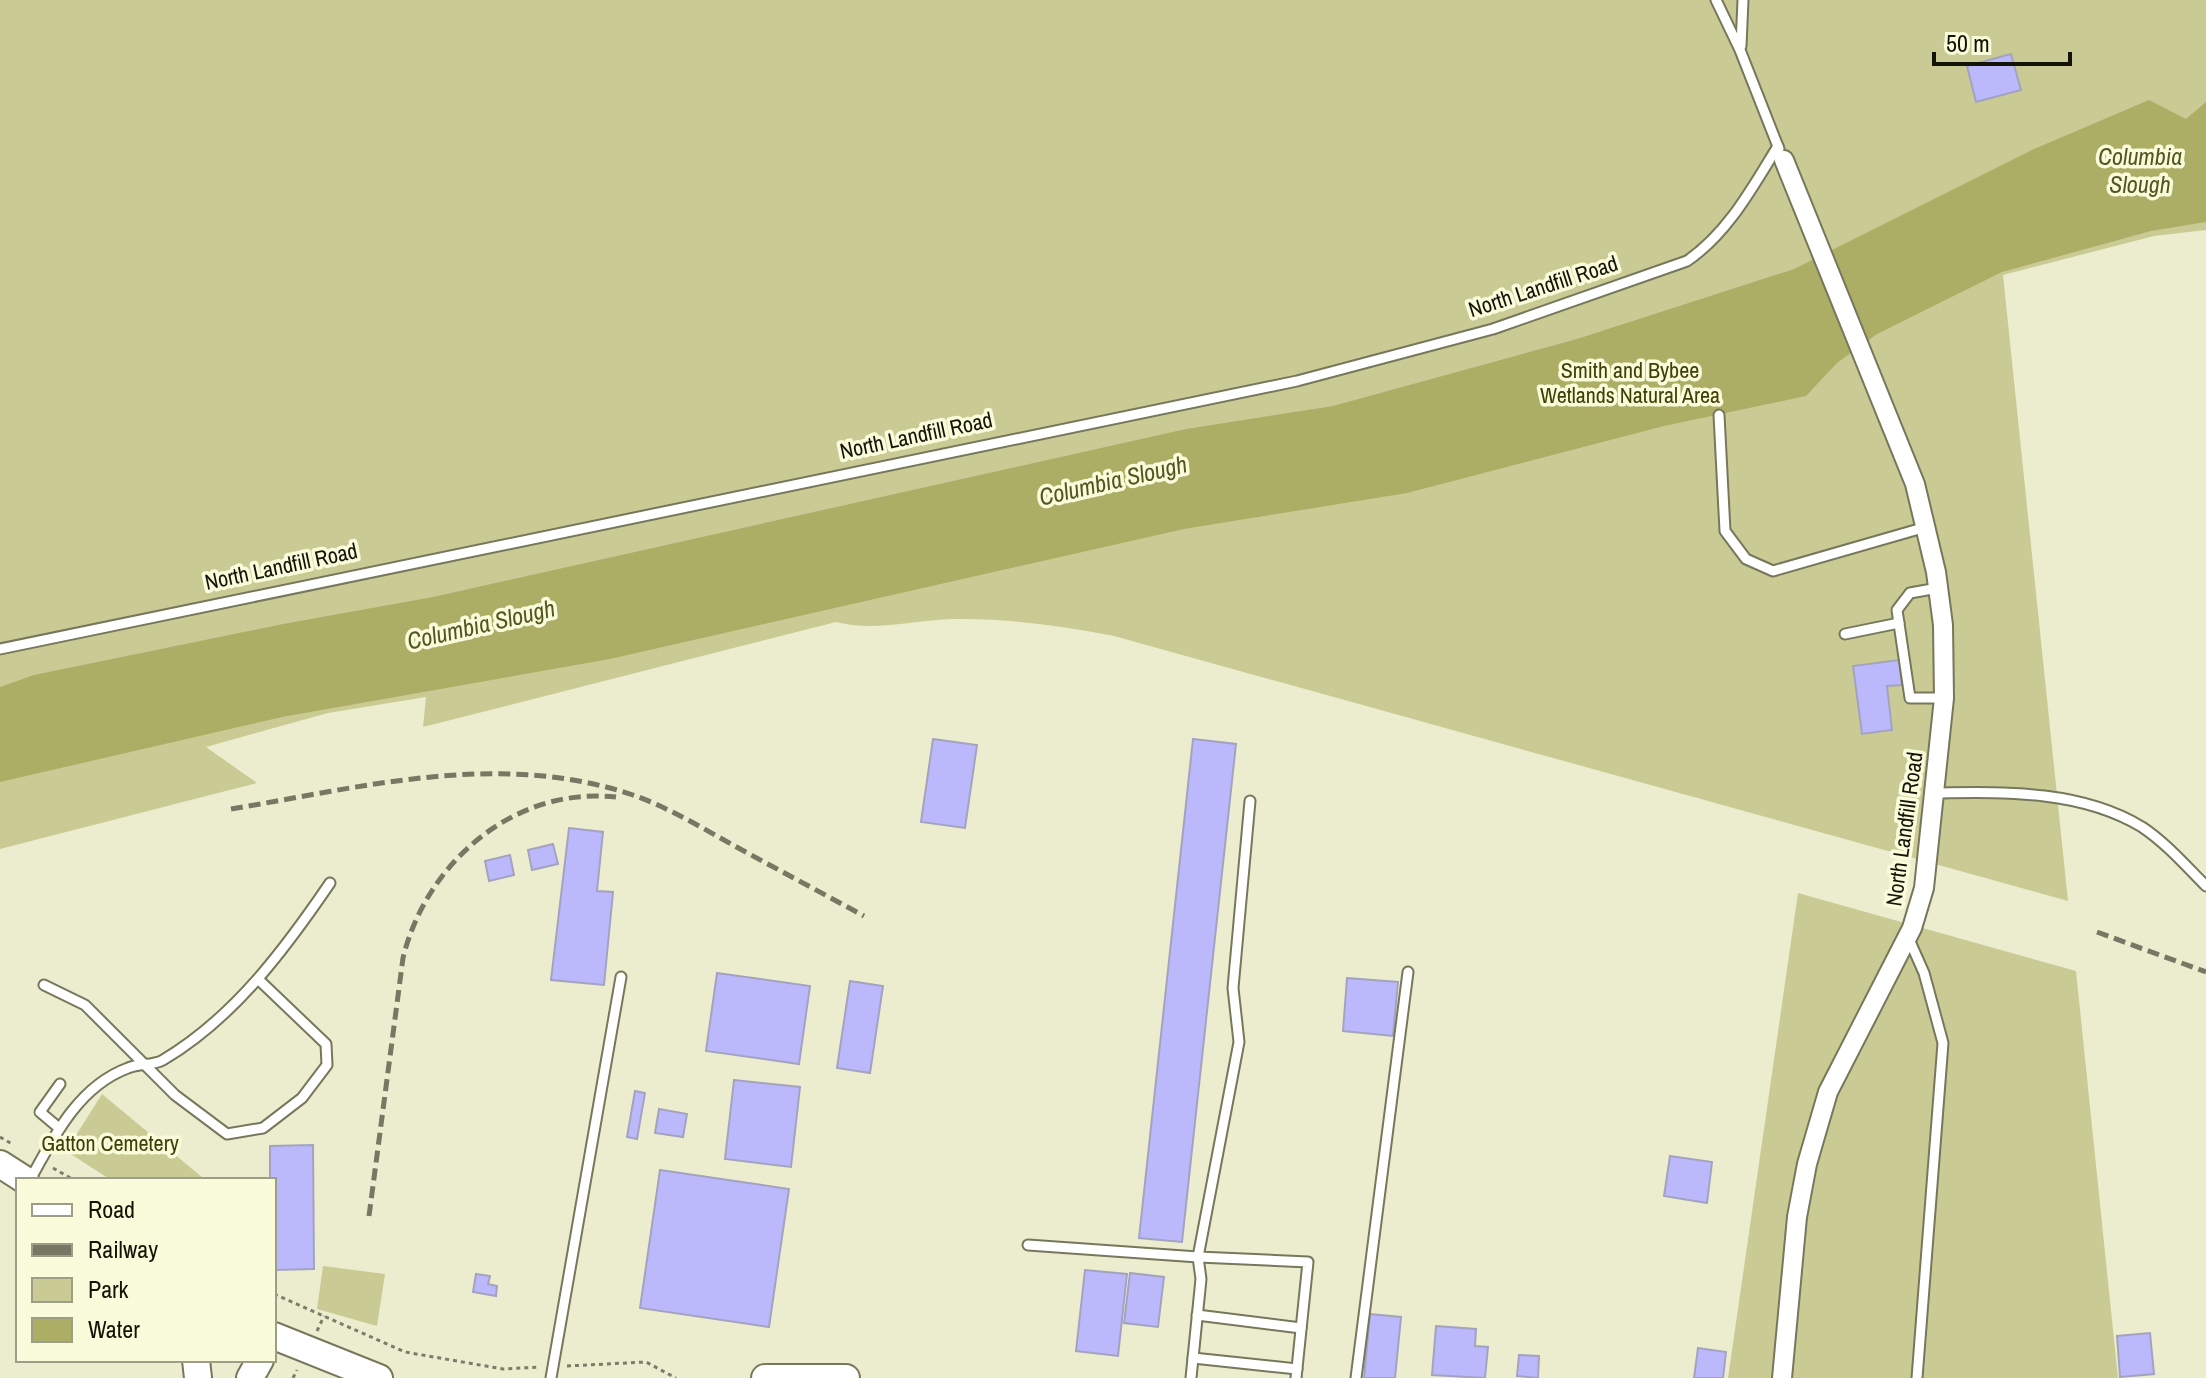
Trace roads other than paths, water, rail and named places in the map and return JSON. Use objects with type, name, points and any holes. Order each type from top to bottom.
[{"type":"main road","points":[[0,1164],[24,1178]]},
{"type":"main road","points":[[276,1337],[379,1378]]},
{"type":"main road","points":[[765,1378],[846,1378]]},
{"type":"street","name":"North Landfill Road","points":[[1781,153],[1894,429],[1927,527],[1938,588],[1944,698],[1924,888],[1908,937],[1828,1092],[1807,1164],[1797,1217],[1782,1378]]},
{"type":"lane","name":"North Landfill Road","points":[[0,649],[1297,381],[1493,329],[1687,261],[1707,247],[1781,153],[1740,50],[1716,0]]},
{"type":"lane","name":"North Landfill Road","points":[[1740,50],[1743,0]]},
{"type":"lane","points":[[1719,415],[1725,531],[1746,559],[1773,571],[1927,527]]},
{"type":"lane","points":[[1938,588],[1910,593],[1902,599],[1897,610],[1910,698],[1944,698]]},
{"type":"lane","points":[[1845,634],[1899,623]]},
{"type":"lane","points":[[1936,793],[2024,793],[2106,811],[2143,828],[2206,886]]},
{"type":"lane","points":[[1191,1378],[1201,1279],[1198,1257],[1239,1042],[1233,988],[1250,801]]},
{"type":"lane","points":[[29,1178],[59,1128],[94,1085],[129,1067],[161,1061],[218,1018],[258,979],[330,883]]},
{"type":"lane","points":[[1908,937],[1924,973],[1943,1043],[1917,1378]]},
{"type":"lane","points":[[1356,1378],[1408,972]]},
{"type":"lane","points":[[551,1378],[621,977]]},
{"type":"lane","points":[[44,985],[85,1005],[175,1095],[227,1134],[263,1128],[302,1098],[327,1065],[326,1044],[258,979]]},
{"type":"lane","points":[[59,1128],[40,1112],[60,1084]]},
{"type":"lane","points":[[1028,1245],[1308,1262],[1297,1373],[1193,1358]]},
{"type":"lane","points":[[1197,1315],[1301,1328]]},
{"type":"water","name":"Columbia Slough","points":[[2149,100],[2186,119],[2206,102],[2206,222],[2151,231],[2002,272],[1877,334],[1837,363],[1806,396],[1664,426],[1407,493],[1184,529],[610,659],[282,717],[0,782],[0,687],[34,675],[433,597],[1186,429],[1333,406],[1577,339],[1794,269],[2034,149]]},
{"type":"railway","points":[[231,809],[432,777],[533,775],[583,782],[633,795],[671,811],[864,916]]},
{"type":"railway","points":[[369,1216],[403,958],[415,923],[432,891],[454,862],[480,838],[510,818],[543,804],[579,797],[616,797]]},
{"type":"railway","points":[[2097,932],[2206,972]]},
{"type":"park label","name":"Smith and Bybee Wetlands Natural Area","points":[[1630,382]]},
{"type":"park label","name":"Gatton Cemetery","points":[[110,1143]]}]
